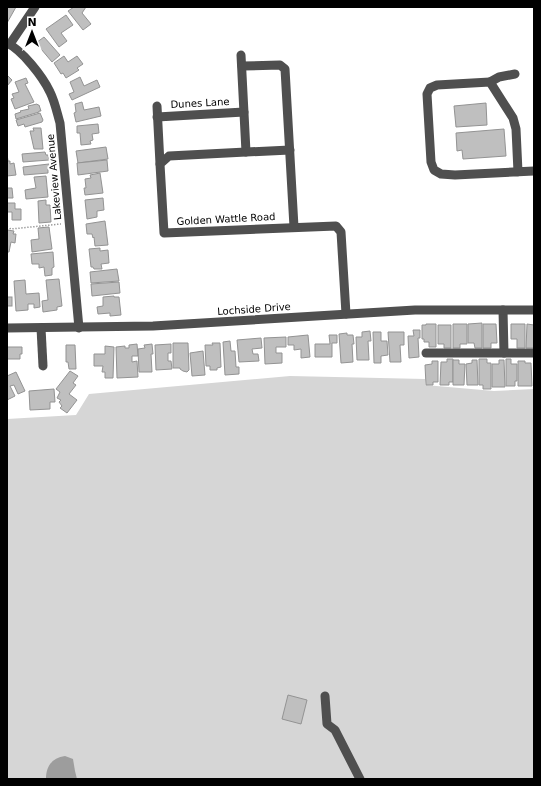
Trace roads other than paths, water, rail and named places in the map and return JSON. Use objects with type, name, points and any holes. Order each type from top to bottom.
[{"type":"street","points":[[9,44],[35,7]]},
{"type":"street","name":"Lakeview Avenue","points":[[9,44],[26,59],[40,75],[51,93],[60,123],[79,328]]},
{"type":"street","points":[[241,55],[246,152]]},
{"type":"street","points":[[242,66],[280,65],[285,69],[294,227]]},
{"type":"street","points":[[514,74],[499,77],[490,82],[437,85],[430,88],[427,94],[431,162],[434,170],[440,174],[455,175],[534,170]]},
{"type":"street","points":[[490,82],[513,118],[516,129],[518,172]]},
{"type":"street","points":[[157,106],[160,164]]},
{"type":"street","name":"Dunes Lane","points":[[157,117],[244,112]]},
{"type":"street","points":[[160,164],[169,156],[290,150]]},
{"type":"street","name":"Golden Wattle Road","points":[[160,164],[164,233],[336,226],[341,232],[346,314]]},
{"type":"street","name":"Lochside Drive","points":[[7,328],[153,326],[415,310],[534,310]]},
{"type":"street","points":[[503,310],[504,353]]},
{"type":"street","points":[[41,328],[43,366]]},
{"type":"street","points":[[426,353],[534,353]]},
{"type":"street","points":[[325,696],[327,724],[335,730],[360,779]]}]
